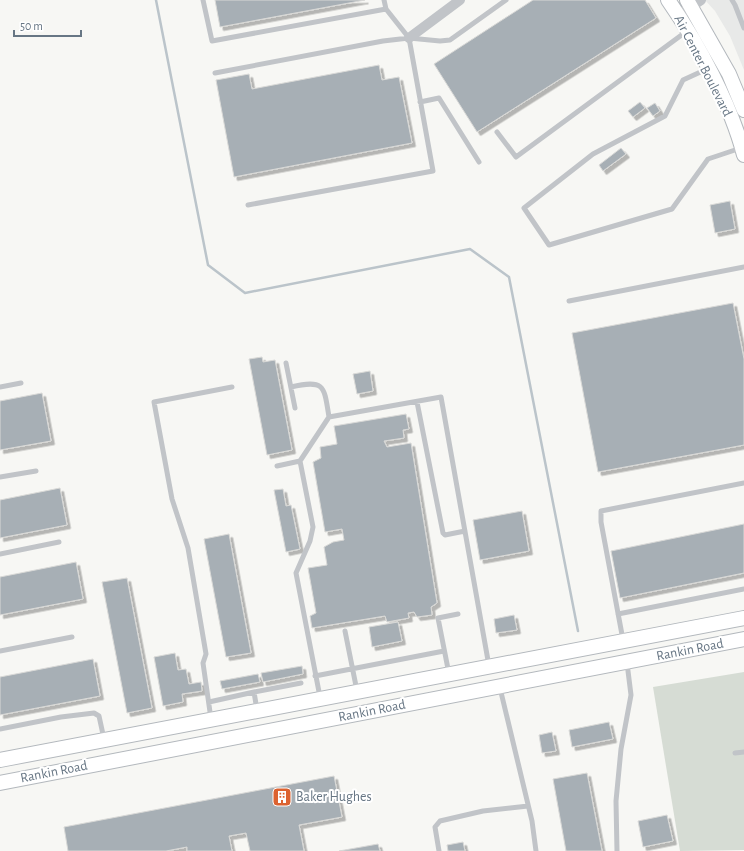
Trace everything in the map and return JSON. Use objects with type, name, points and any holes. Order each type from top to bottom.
[{"type":"main road","name":"Air Center Boulevard","points":[[668,0],[688,31],[708,68],[727,108],[743,150]]},
{"type":"main road","name":"Air Center Boulevard","points":[[693,2],[729,74],[744,110]]},
{"type":"main road","name":"Rankin Road","points":[[0,760],[744,618]]},
{"type":"main road","name":"Rankin Road","points":[[0,783],[744,639]]},
{"type":"main road","points":[[623,641],[627,662]]},
{"type":"main road","points":[[489,667],[500,686]]},
{"type":"main road","points":[[320,698],[323,720]]},
{"type":"main road","points":[[212,720],[216,741]]},
{"type":"street","points":[[409,38],[453,2]]},
{"type":"street","points":[[679,16],[693,2]]},
{"type":"lane","points":[[203,0],[212,41],[386,9]]},
{"type":"lane","points":[[248,205],[433,171],[409,38],[386,9],[384,0]]},
{"type":"lane","points":[[215,73],[383,41],[409,38],[440,41],[450,40],[506,0]]},
{"type":"lane","points":[[732,0],[744,28]]},
{"type":"lane","points":[[497,132],[516,157],[688,31]]},
{"type":"lane","points":[[708,68],[684,80],[665,116],[593,154],[524,208],[550,245],[672,209],[708,159],[743,150]]},
{"type":"lane","points":[[420,102],[439,98],[479,162]]},
{"type":"lane","points":[[569,301],[744,268]]},
{"type":"lane","points":[[286,363],[295,408]]},
{"type":"lane","points":[[0,387],[21,383]]},
{"type":"lane","points":[[277,466],[300,461],[329,418],[322,388],[316,384],[309,383],[291,387]]},
{"type":"lane","points":[[212,720],[203,663],[206,654],[188,548],[172,499],[154,402],[232,387]]},
{"type":"lane","points":[[329,418],[441,397],[489,667]]},
{"type":"lane","points":[[417,402],[442,533],[445,535],[465,531]]},
{"type":"lane","points":[[300,461],[313,527],[310,541],[296,573],[320,698]]},
{"type":"lane","points":[[0,477],[36,471]]},
{"type":"lane","points":[[623,641],[601,522],[602,511],[744,483]]},
{"type":"lane","points":[[0,554],[59,542]]},
{"type":"lane","points":[[618,614],[744,589]]},
{"type":"lane","points":[[449,675],[438,618],[458,614]]},
{"type":"lane","points":[[346,631],[357,692]]},
{"type":"lane","points":[[0,651],[72,637]]},
{"type":"lane","points":[[316,676],[444,651]]},
{"type":"lane","points":[[617,851],[616,801],[621,749],[631,696],[627,662]]},
{"type":"lane","points":[[209,702],[301,683]]},
{"type":"lane","points":[[500,686],[528,806],[536,851]]},
{"type":"lane","points":[[254,692],[257,711]]},
{"type":"lane","points":[[0,729],[61,717],[94,713],[99,716],[104,740]]},
{"type":"lane","points":[[735,753],[744,752]]},
{"type":"lane","points":[[439,851],[435,827],[440,821],[483,811],[528,806]]},
{"type":"shaded area","points":[[705,0],[744,0],[744,70],[730,36],[715,11]]},
{"type":"shaded area","points":[[744,672],[744,850],[680,851],[653,687]]},
{"type":"building","points":[[215,0],[365,0],[220,27]]},
{"type":"building","points":[[533,0],[645,0],[656,18],[477,132],[434,64]]},
{"type":"building","points":[[379,65],[382,80],[399,77],[412,143],[234,177],[216,80],[249,74],[252,89]]},
{"type":"building","points":[[640,102],[645,108],[633,117],[628,111]]},
{"type":"building","points":[[655,103],[660,111],[653,116],[647,108]]},
{"type":"building","points":[[621,148],[626,154],[603,171],[599,165]]},
{"type":"building","points":[[730,201],[735,229],[715,233],[710,205]]},
{"type":"building","points":[[733,303],[744,359],[744,445],[598,472],[572,333]]},
{"type":"building","points":[[262,357],[263,362],[275,360],[292,450],[267,455],[249,359]]},
{"type":"building","points":[[370,371],[373,391],[357,394],[353,374]]},
{"type":"building","points":[[42,393],[51,441],[0,450],[0,401]]},
{"type":"building","points":[[406,414],[409,429],[403,430],[404,438],[384,441],[387,447],[411,443],[437,603],[431,607],[432,615],[417,617],[414,612],[408,613],[409,618],[387,622],[385,616],[312,628],[310,616],[316,613],[308,568],[327,565],[324,547],[333,542],[344,540],[342,529],[325,532],[313,462],[321,458],[320,447],[337,444],[334,426]]},
{"type":"building","points":[[60,488],[67,525],[0,538],[0,500]]},
{"type":"building","points":[[283,489],[286,506],[291,505],[300,549],[286,552],[274,490]]},
{"type":"building","points":[[522,511],[529,551],[480,560],[473,520]]},
{"type":"building","points":[[744,524],[744,573],[620,598],[611,551]]},
{"type":"building","points":[[229,534],[251,653],[226,657],[204,539]]},
{"type":"building","points":[[76,562],[83,599],[0,615],[0,577]]},
{"type":"building","points":[[127,578],[152,708],[127,713],[102,582]]},
{"type":"building","points":[[514,615],[517,630],[496,633],[494,619]]},
{"type":"building","points":[[398,622],[402,641],[372,647],[369,627]]},
{"type":"building","points":[[175,653],[178,670],[186,669],[189,684],[201,682],[202,691],[182,694],[183,702],[163,706],[154,657]]},
{"type":"building","points":[[93,659],[100,696],[0,715],[0,677]]},
{"type":"building","points":[[302,666],[303,674],[263,682],[261,673]]},
{"type":"building","points":[[258,674],[260,682],[222,689],[220,681]]},
{"type":"building","points":[[609,722],[613,739],[572,747],[569,730]]},
{"type":"building","points":[[552,732],[556,751],[542,753],[539,735]]},
{"type":"building","points":[[587,773],[602,851],[566,851],[553,779]]},
{"type":"building","name":"Baker Hughes","points":[[334,776],[342,817],[299,825],[304,851],[250,851],[246,833],[229,836],[232,851],[187,851],[187,847],[166,851],[68,851],[64,827]]},
{"type":"building","points":[[667,815],[673,841],[643,847],[638,821]]},
{"type":"building","points":[[463,842],[465,851],[448,851],[447,845]]},
{"type":"building","name":"Baker Hughes","points":[[378,844],[380,851],[339,851]]},
{"type":"waterway","points":[[156,0],[208,265],[245,293],[470,249],[509,277],[578,631]]},
{"type":"place","name":"Baker Hughes","points":[[282,797]]}]
